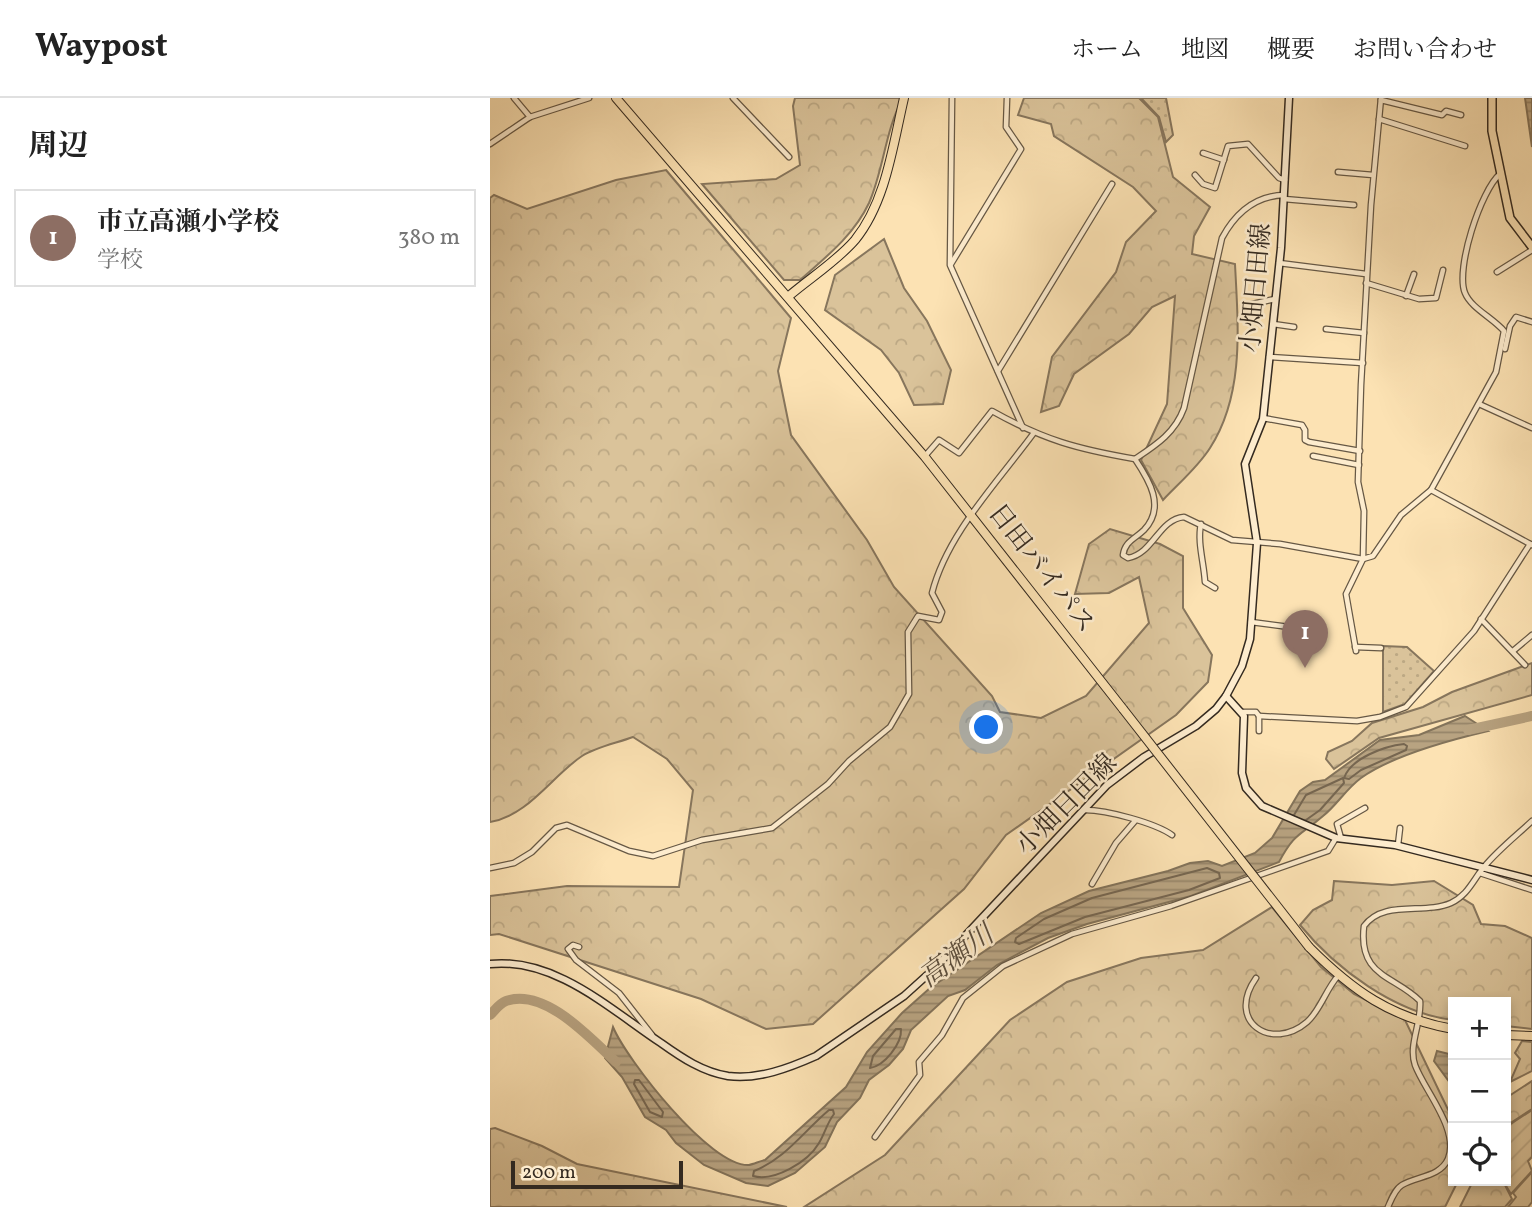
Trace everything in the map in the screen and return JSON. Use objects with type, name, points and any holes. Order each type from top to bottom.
[{"type":"highway","name":"日田バイパス","points":[[617,98],[925,457],[1309,947],[1358,992],[1420,1023],[1448,1028]]},
{"type":"highway","points":[[789,296],[852,243],[864,228],[877,202],[904,98]]},
{"type":"highway","points":[[1511,1035],[1532,1036]]},
{"type":"main road","name":"小畑日田線","points":[[490,964],[532,967],[577,987],[700,1068],[731,1076],[767,1073],[816,1056],[904,996],[935,968],[1107,785],[1144,757],[1196,726],[1226,696],[1246,658],[1251,622],[1257,543],[1245,464],[1264,418],[1279,263],[1289,98]]},
{"type":"main road","points":[[1492,98],[1491,124],[1510,218],[1532,249]]},
{"type":"main road","points":[[1226,696],[1244,716],[1240,758],[1246,788],[1262,806],[1339,838],[1398,845],[1482,870],[1532,880]]},
{"type":"street","points":[[514,98],[530,117]]},
{"type":"street","points":[[490,144],[530,117],[589,98]]},
{"type":"street","points":[[733,98],[789,156]]},
{"type":"street","points":[[952,98],[950,264],[1023,429]]},
{"type":"street","points":[[950,264],[1021,149],[1021,145],[1006,127],[1007,98]]},
{"type":"street","points":[[1381,648],[1355,649],[1346,594],[1363,559],[1364,511],[1359,465],[1366,274],[1381,99],[1442,115],[1446,111],[1461,115]]},
{"type":"street","points":[[1379,119],[1465,146]]},
{"type":"street","points":[[1195,174],[1203,184],[1215,188],[1228,146],[1248,144],[1279,178],[1285,180]]},
{"type":"street","points":[[1203,153],[1224,160]]},
{"type":"street","points":[[1338,172],[1373,176]]},
{"type":"street","points":[[1498,364],[1504,331],[1465,294],[1463,283],[1472,233],[1483,197],[1501,174]]},
{"type":"street","points":[[998,372],[1112,184]]},
{"type":"street","points":[[925,457],[939,440],[959,453],[992,411],[1033,434],[1071,448],[1135,459],[1161,441],[1180,419],[1222,238],[1230,224],[1248,207],[1265,198],[1284,197],[1354,205]]},
{"type":"street","points":[[1497,272],[1532,249]]},
{"type":"street","points":[[1279,263],[1366,274]]},
{"type":"street","points":[[1366,283],[1406,296],[1436,298],[1443,270]]},
{"type":"street","points":[[1406,296],[1414,274]]},
{"type":"street","points":[[1248,305],[1275,299]]},
{"type":"street","points":[[1135,459],[1152,487],[1155,500],[1154,514],[1144,531],[1128,542],[1123,555],[1128,558],[1137,557],[1176,518],[1184,517],[1232,540],[1280,544],[1363,559],[1373,556],[1401,515],[1431,490],[1479,404],[1498,364],[1513,320],[1518,317],[1532,322]]},
{"type":"street","points":[[1273,324],[1294,327]]},
{"type":"street","points":[[1326,329],[1364,333]]},
{"type":"street","points":[[1269,357],[1363,363]]},
{"type":"street","points":[[1479,404],[1532,428]]},
{"type":"street","points":[[1264,418],[1302,425],[1306,442],[1360,451]]},
{"type":"street","points":[[490,868],[514,863],[532,852],[556,828],[567,825],[629,851],[653,856],[702,840],[772,828],[828,784],[849,761],[890,727],[909,694],[908,632],[918,615],[939,620],[942,612],[932,593],[935,579],[959,534],[1033,434]]},
{"type":"street","points":[[1313,456],[1359,465]]},
{"type":"street","points":[[1242,712],[1251,710],[1259,716],[1357,721],[1380,717],[1406,707],[1474,631],[1531,545],[1431,490]]},
{"type":"street","points":[[1201,524],[1198,538],[1203,551],[1205,583],[1215,588]]},
{"type":"street","points":[[1481,619],[1525,665]]},
{"type":"street","points":[[1251,622],[1289,627]]},
{"type":"street","points":[[1513,651],[1532,635]]},
{"type":"street","points":[[1259,716],[1259,731]]},
{"type":"street","points":[[875,1137],[920,1075],[919,1062],[942,1035],[956,1007],[1003,966],[1072,934],[1171,906],[1328,851],[1339,838],[1337,824],[1365,808]]},
{"type":"street","points":[[1084,810],[1106,810],[1163,829],[1172,835]]},
{"type":"street","points":[[1092,884],[1116,844],[1135,821]]},
{"type":"street","points":[[1388,1207],[1402,1185],[1432,1174],[1448,1157],[1449,1143],[1443,1121],[1414,1060],[1420,1023],[1420,1001],[1384,978],[1367,957],[1363,946],[1364,926],[1377,914],[1448,905],[1466,892],[1482,870],[1532,821]]},
{"type":"street","points":[[1398,845],[1400,828]]},
{"type":"street","points":[[1482,870],[1532,890]]},
{"type":"street","points":[[579,947],[573,945],[568,949],[576,960],[618,993],[653,1038]]},
{"type":"street","points":[[1255,978],[1244,1000],[1247,1018],[1258,1030],[1275,1033],[1286,1032],[1307,1022],[1338,975]]},
{"type":"green space","points":[[795,98],[903,98],[892,123],[874,190],[863,215],[839,245],[800,280],[784,280],[702,184],[776,179],[800,165],[793,106]]},
{"type":"green space","points":[[1024,98],[1139,98],[1158,117],[1173,177],[1210,207],[1194,236],[1192,254],[1235,264],[1237,359],[1229,405],[1210,448],[1163,500],[1141,460],[1167,404],[1175,296],[1152,307],[1129,334],[1074,374],[1059,406],[1041,412],[1052,357],[1116,272],[1126,242],[1156,211],[1133,187],[1054,136],[1051,124],[1018,115]]},
{"type":"green space","points":[[1141,98],[1166,98],[1173,135],[1166,142],[1159,117]]},
{"type":"green space","points":[[666,170],[791,318],[778,371],[791,435],[867,540],[894,587],[992,696],[1000,712],[1041,718],[1086,696],[1149,623],[1139,577],[1109,593],[1075,594],[1089,544],[1110,529],[1160,544],[1183,556],[1183,608],[1212,655],[1208,682],[1176,715],[1006,835],[964,889],[813,1024],[766,1029],[701,999],[499,934],[490,935],[490,896],[567,886],[679,887],[693,790],[667,759],[633,737],[582,756],[528,804],[504,818],[490,822],[490,198],[494,195],[527,209],[616,180]]},
{"type":"green space","points":[[884,239],[904,288],[927,321],[951,370],[943,404],[914,405],[899,373],[881,350],[825,310],[835,275]]},
{"type":"green space","points":[[1383,646],[1407,647],[1434,671],[1405,704],[1383,712]]},
{"type":"green space","points":[[1532,663],[1532,695],[1379,738],[1334,769],[1326,759],[1328,752],[1352,741],[1372,723],[1423,707],[1452,692]]},
{"type":"green space","points":[[1334,881],[1392,885],[1434,881],[1473,905],[1481,924],[1505,926],[1532,938],[1532,1029],[1511,1027],[1511,997],[1448,997],[1448,1019],[1410,1008],[1368,986],[1331,957],[1300,925],[1313,910],[1332,900]]},
{"type":"green space","points":[[1272,907],[1321,967],[1354,994],[1405,1020],[1448,1110],[1448,1186],[1456,1186],[1445,1207],[804,1207],[885,1155],[1010,1020],[1067,982],[1141,958],[1203,950]]},
{"type":"green space","points":[[1522,1041],[1532,1042],[1532,1071],[1511,1082],[1520,1059],[1515,1053]]},
{"type":"green space","points":[[1532,1081],[1532,1109],[1511,1123],[1511,1095]]},
{"type":"green space","points":[[1532,1110],[1532,1157],[1528,1161],[1532,1171],[1511,1194],[1506,1186],[1511,1186],[1511,1124]]},
{"type":"green space","points":[[495,1128],[542,1146],[577,1164],[787,1207],[490,1207],[490,1129]]},
{"type":"green space","points":[[1532,1172],[1532,1202],[1528,1207],[1508,1207],[1516,1197],[1513,1193]]},
{"type":"green space","points":[[1470,1186],[1506,1186],[1512,1199],[1505,1207],[1460,1207]]},
{"type":"water","points":[[1525,98],[1532,98],[1532,147]]},
{"type":"water","points":[[1465,716],[1488,731],[1422,749],[1389,762],[1361,778],[1328,812],[1294,840],[1279,862],[1191,896],[1087,924],[1048,938],[997,965],[965,990],[948,996],[911,1030],[903,1049],[889,1065],[869,1080],[860,1098],[837,1122],[825,1147],[795,1173],[768,1186],[746,1183],[704,1165],[676,1143],[666,1130],[645,1117],[622,1077],[605,1058],[613,1027],[652,1086],[713,1149],[733,1161],[749,1165],[765,1160],[846,1087],[867,1052],[902,1013],[930,988],[1041,913],[1089,891],[1190,863],[1208,861],[1222,866],[1255,853],[1272,838],[1300,791],[1313,782],[1325,780],[1380,740],[1419,735]]},
{"type":"water","points":[[1437,1051],[1448,1054],[1448,1080],[1434,1061]]},
{"type":"waterway","name":"高瀬川","points":[[1468,730],[1532,716]]},
{"type":"waterway","name":"高瀬川","points":[[490,1015],[506,1001],[536,1001],[566,1018],[616,1062]]},
{"type":"place","name":"市立高瀬小学校","points":[[1305,668]]}]
